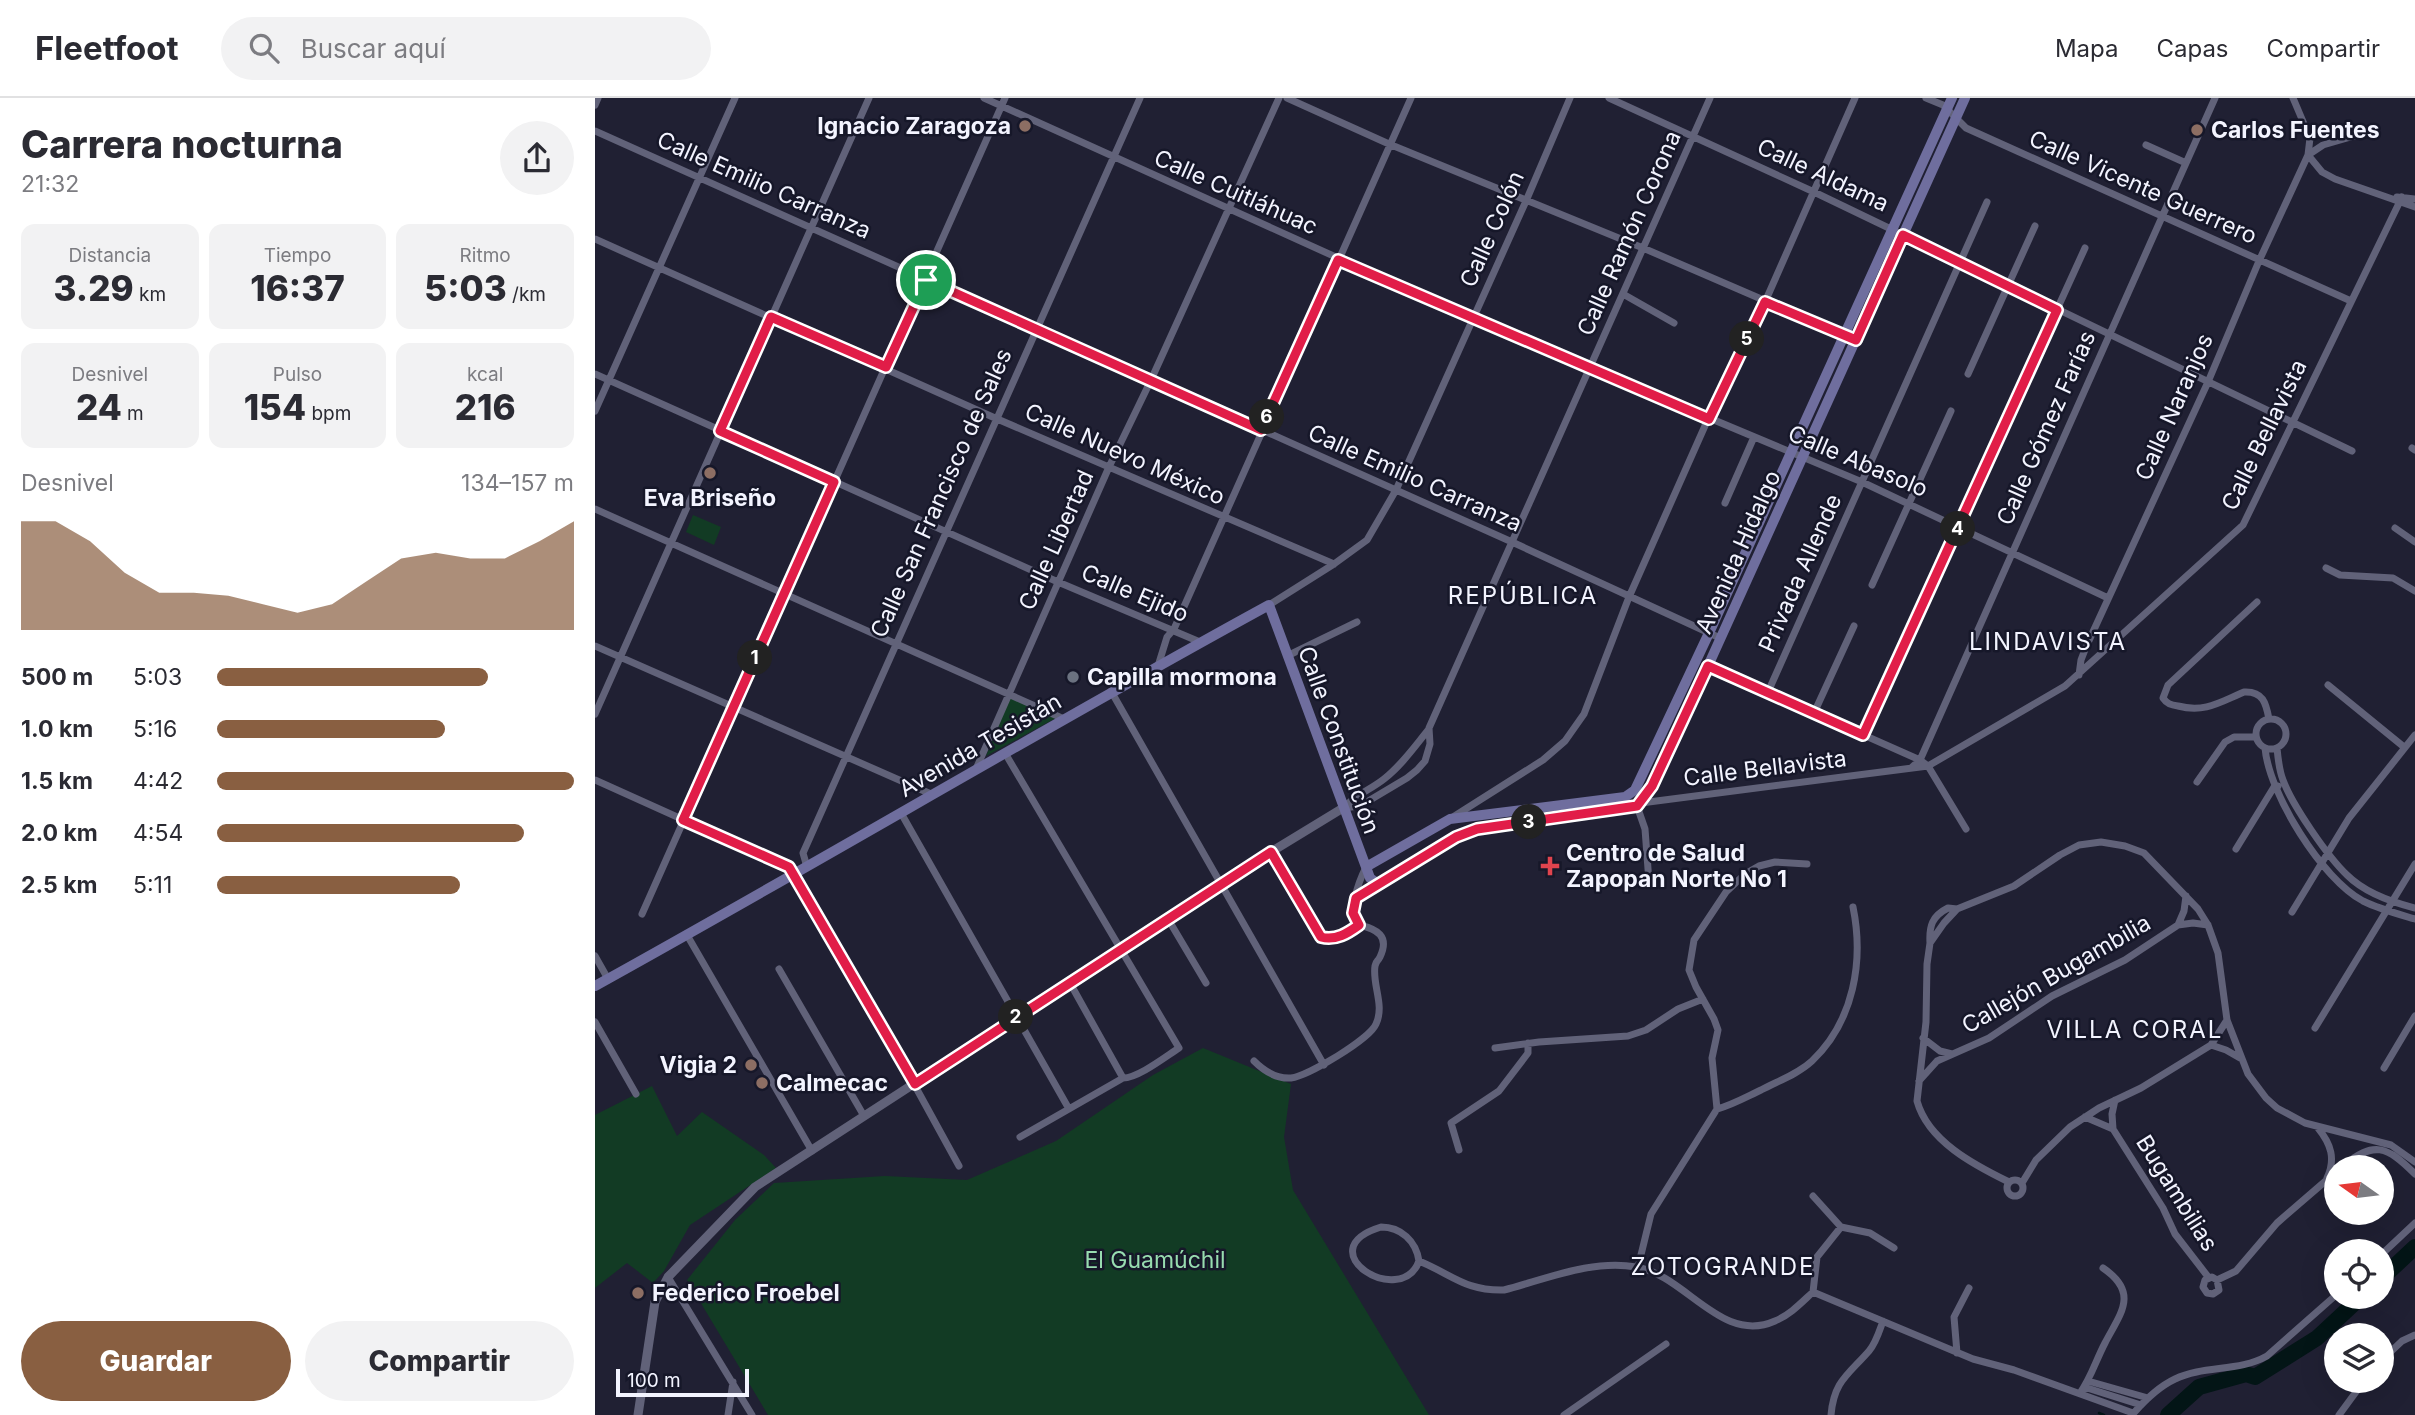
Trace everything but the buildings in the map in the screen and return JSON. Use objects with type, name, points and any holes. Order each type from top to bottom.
[{"type":"main road","name":"Avenida Hidalgo","points":[[1366,867],[1450,819],[1625,797],[1635,790],[1952,98]]},
{"type":"main road","name":"Avenida Hidalgo","points":[[1639,805],[1652,786],[1708,666],[1965,98]]},
{"type":"main road","name":"Avenida Tesistán","points":[[595,986],[794,875],[1111,691],[1269,605]]},
{"type":"main road","name":"Calle Constitución","points":[[1269,605],[1370,878],[1378,884]]},
{"type":"main road","points":[[1659,742],[1670,747]]},
{"type":"main road","points":[[1378,884],[1456,837],[1477,829],[1639,805]]},
{"type":"street","points":[[595,105],[598,98]]},
{"type":"street","points":[[595,411],[734,98]]},
{"type":"street","points":[[595,715],[869,98]]},
{"type":"street","name":"Calle Cuitláhuac","points":[[984,98],[1004,102],[1112,158],[1338,260],[1590,367]]},
{"type":"street","name":"Calle San Francisco de Sales","points":[[807,867],[803,853],[1140,98]]},
{"type":"street","name":"Calle Libertad","points":[[975,769],[1109,467],[1279,98]]},
{"type":"street","points":[[1287,98],[1389,144],[1643,248],[1856,340]]},
{"type":"street","points":[[1158,666],[1167,637],[1174,629],[1411,98]]},
{"type":"street","name":"Calle Colón","points":[[1397,490],[1570,98]]},
{"type":"street","name":"Calle Aldama","points":[[1609,98],[1814,192],[2352,451]]},
{"type":"street","name":"Calle Ramón Corona","points":[[1343,808],[1355,796],[1383,780],[1405,760],[1429,728],[1710,98]]},
{"type":"street","points":[[1450,819],[1543,760],[1575,730],[1584,714],[1629,597],[1765,302],[1855,98]]},
{"type":"street","name":"Calle Vicente Guerrero","points":[[1926,98],[1947,108],[1966,128],[2351,301]]},
{"type":"street","name":"Calle Gómez Farías","points":[[1908,770],[1920,760],[2215,98]]},
{"type":"street","points":[[2293,98],[2310,138],[2308,155],[2322,172],[2390,197],[2415,199]]},
{"type":"street","points":[[642,914],[1004,102]]},
{"type":"street","name":"Calle Emilio Carranza","points":[[595,131],[1397,490],[1720,638]]},
{"type":"street","points":[[2308,155],[2323,145],[2368,132]]},
{"type":"street","points":[[2146,145],[2186,163]]},
{"type":"street","name":"Calle Naranjos","points":[[2079,675],[2081,660],[2108,598],[2208,383],[2259,261],[2308,155]]},
{"type":"street","points":[[2401,199],[2415,207]]},
{"type":"street","name":"Calle Bellavista","points":[[1639,805],[1929,766],[2065,686],[2079,675],[2243,525],[2401,199]]},
{"type":"street","name":"Privada Allende","points":[[1768,692],[1987,202]]},
{"type":"street","points":[[1968,374],[2035,226]]},
{"type":"street","name":"Calle Nuevo México","points":[[595,239],[1222,518],[1334,564]]},
{"type":"street","points":[[1863,735],[2085,248]]},
{"type":"street","points":[[1623,294],[1674,323]]},
{"type":"street","name":"Calle Abasolo","points":[[1590,367],[1862,482],[2108,598]]},
{"type":"street","name":"Calle Ejido","points":[[595,374],[1059,582],[1200,642]]},
{"type":"street","points":[[1872,585],[1951,411]]},
{"type":"street","points":[[1725,503],[1754,437]]},
{"type":"street","name":"Avenida Tesistán","points":[[1269,605],[1367,540],[1397,490]]},
{"type":"street","points":[[595,509],[1065,719]]},
{"type":"street","points":[[2395,528],[2415,542]]},
{"type":"street","points":[[2326,568],[2340,575],[2393,578],[2415,591]]},
{"type":"street","points":[[2257,602],[2168,685],[2163,698],[2169,704],[2192,710],[2204,709],[2251,691],[2266,702],[2269,719]]},
{"type":"street","points":[[1287,656],[1357,622]]},
{"type":"street","points":[[1814,713],[1854,626]]},
{"type":"street","points":[[595,646],[931,794]]},
{"type":"street","points":[[1708,666],[1920,760],[1929,766],[1966,829]]},
{"type":"street","points":[[2327,685],[2404,747]]},
{"type":"street","points":[[1111,691],[1324,1065]]},
{"type":"street","points":[[2269,719],[2279,721],[2286,730],[2285,741],[2277,748],[2261,746],[2256,737],[2260,723],[2269,719]]},
{"type":"street","name":"Calle Ramón Corona","points":[[1343,808],[1360,806],[1417,770],[1425,761],[1430,744],[1429,728]]},
{"type":"street","points":[[2292,912],[2349,818],[2415,735]]},
{"type":"street","points":[[2197,782],[2225,742],[2234,737],[2256,737]]},
{"type":"street","points":[[2265,748],[2274,787],[2321,863],[2342,885],[2363,901],[2415,919]]},
{"type":"street","points":[[2277,748],[2284,783],[2327,852],[2347,877],[2371,893],[2415,908]]},
{"type":"street","points":[[1005,753],[1179,1048],[1020,1137]]},
{"type":"street","points":[[595,780],[783,864],[794,875],[915,1084],[959,1166]]},
{"type":"street","points":[[2236,849],[2274,787],[2284,783]]},
{"type":"street","points":[[1639,805],[1645,829],[1649,881]]},
{"type":"street","points":[[638,1415],[655,1302],[668,1277],[755,1186],[1343,808]]},
{"type":"street","points":[[901,813],[1069,1110]]},
{"type":"street","points":[[2022,1183],[2016,1180],[2009,1182],[1976,1164],[1935,1133],[1922,1119],[1917,1101],[1926,1022],[1931,924],[1935,917],[1948,908],[1957,909],[2014,886],[2079,845],[2101,842],[2144,853],[2186,896],[2208,925],[2218,953],[2227,1020],[2240,1058],[2266,1098],[2292,1117],[2318,1128],[2391,1145],[2415,1162]]},
{"type":"street","points":[[1254,1061],[1272,1075],[1292,1078],[1324,1065],[1372,1031],[1378,1022],[1379,1000],[1375,969],[1384,943],[1382,935],[1377,930],[1359,925],[1335,938],[1321,937],[1271,852]]},
{"type":"street","points":[[1638,1267],[1651,1214],[1717,1109],[1712,1058],[1718,1030],[1689,970],[1694,940],[1726,892],[1745,874],[1759,866],[1775,863],[1807,864]]},
{"type":"street","points":[[2315,1028],[2415,864]]},
{"type":"street","points":[[1359,925],[1353,913],[1359,883],[1366,867]]},
{"type":"street","points":[[1356,898],[1378,884]]},
{"type":"street","name":"Callejón Bugambilia","points":[[2178,925],[2186,896]]},
{"type":"street","points":[[1717,1109],[1797,1072],[1829,1041],[1843,1017],[1854,986],[1859,956],[1853,907]]},
{"type":"street","points":[[1168,919],[1206,983]]},
{"type":"street","name":"Callejón Bugambilia","points":[[1918,1082],[1933,1064],[1989,1038],[2052,996],[2125,960],[2178,925],[2208,925]]},
{"type":"street","points":[[687,935],[812,1151]]},
{"type":"street","points":[[595,956],[608,979]]},
{"type":"street","points":[[779,969],[864,1116]]},
{"type":"street","points":[[1070,983],[1123,1077]]},
{"type":"street","points":[[1495,1048],[1628,1036],[1646,1030],[1678,1009],[1703,999]]},
{"type":"street","points":[[2384,1069],[2415,1016]]},
{"type":"street","points":[[2009,1182],[2007,1189],[2014,1196],[2023,1192],[2022,1183],[2035,1160],[2052,1142],[2085,1117],[2211,1045],[2227,1020]]},
{"type":"street","points":[[595,1022],[636,1094]]},
{"type":"street","name":"Callejón Bugambilia","points":[[1923,1038],[1935,1049],[1953,1054]]},
{"type":"street","points":[[1459,1150],[1451,1123],[1499,1091],[1528,1053],[1528,1043]]},
{"type":"street","points":[[2211,1045],[2226,1049],[2240,1058]]},
{"type":"street","name":"Bugambilias","points":[[2113,1129],[2112,1114],[2116,1100]]},
{"type":"street","name":"Bugambilias","points":[[2085,1117],[2100,1121],[2113,1129],[2163,1208],[2175,1234],[2213,1279],[2236,1271],[2277,1223],[2324,1183]]},
{"type":"street","points":[[2318,1128],[2332,1155]]},
{"type":"street","points":[[2359,1155],[2369,1149],[2380,1149],[2393,1155]]},
{"type":"street","points":[[2394,1156],[2415,1174]]},
{"type":"street","points":[[1813,1196],[1841,1227],[1870,1233],[1894,1248]]},
{"type":"street","points":[[2394,1243],[2415,1223]]},
{"type":"street","points":[[1389,1227],[1407,1236],[1419,1261],[1411,1273],[1403,1277],[1382,1279],[1359,1268],[1354,1260],[1353,1248],[1357,1241],[1371,1230],[1389,1227]]},
{"type":"street","points":[[1419,1261],[1442,1270],[1464,1284],[1491,1290],[1504,1290],[1593,1268],[1618,1265],[1638,1267],[1668,1278],[1711,1311],[1736,1325],[1762,1325],[1775,1321],[1813,1292],[1818,1257],[1841,1227]]},
{"type":"street","points":[[2084,1387],[2122,1313],[2124,1301],[2122,1288],[2114,1275],[2103,1268]]},
{"type":"street","points":[[668,1277],[752,1415]]},
{"type":"street","points":[[1957,1353],[1954,1317],[1969,1288]]},
{"type":"street","points":[[1813,1292],[1957,1353],[2141,1405]]},
{"type":"street","points":[[2084,1387],[2132,1414],[2174,1379],[2188,1374],[2255,1363],[2286,1341],[2324,1306]]},
{"type":"street","points":[[1831,1415],[1836,1388],[1844,1375],[1869,1351],[1876,1341],[1883,1321]]},
{"type":"street","points":[[2394,1349],[2415,1335]]},
{"type":"street","points":[[1564,1415],[1574,1412],[1666,1344]]},
{"type":"street","points":[[728,1415],[733,1382]]},
{"type":"street","points":[[2084,1387],[2148,1398]]},
{"type":"street","points":[[2339,1415],[2355,1393]]},
{"type":"green space","points":[[693,515],[721,527],[714,545],[686,532]]},
{"type":"green space","points":[[1010,698],[1056,718],[986,756]]},
{"type":"green space","name":"El Guamúchil","points":[[1203,1048],[1291,1084],[1284,1137],[1293,1190],[1429,1415],[768,1415],[687,1280],[735,1220],[774,1183],[885,1176],[967,1180],[1056,1141],[1153,1075]]},
{"type":"green space","points":[[652,1086],[677,1136],[702,1112],[764,1155],[776,1168],[690,1225],[664,1271],[653,1283],[627,1263],[595,1288],[595,1115]]},
{"type":"waterway","points":[[2394,1267],[2415,1247]]},
{"type":"waterway","points":[[2168,1415],[2199,1387],[2246,1374],[2255,1377],[2317,1338],[2348,1309]]},
{"type":"waterway","points":[[2099,1413],[2104,1415]]},
{"type":"place","name":"Ignacio Zaragoza","points":[[1025,126]]},
{"type":"place","name":"Carlos Fuentes","points":[[2197,130]]},
{"type":"place","name":"Eva Briseño","points":[[710,473]]},
{"type":"place","name":"Capilla mormona","points":[[1073,677]]},
{"type":"place","name":"Centro de Salud Zapopan Norte No 1","points":[[1550,866]]},
{"type":"place","name":"Vigia 2","points":[[751,1065]]},
{"type":"place","name":"Calmecac","points":[[762,1083]]},
{"type":"place","name":"Federico Froebel","points":[[638,1293]]},
{"type":"district","name":"REPÚBLICA","points":[[1523,595]]},
{"type":"district","name":"LINDAVISTA","points":[[2048,641]]},
{"type":"district","name":"VILLA CORAL","points":[[2135,1029]]},
{"type":"district","name":"ZOTOGRANDE","points":[[1723,1266]]},
{"type":"route","points":[[1903,235],[2057,310],[1863,735],[1708,666],[1652,786],[1637,806],[1477,829],[1456,837],[1356,898],[1353,913],[1359,925],[1349,932],[1328,939],[1321,937],[1271,852],[915,1084],[789,867],[683,820],[834,482],[720,431],[771,317],[886,367],[926,280],[1261,430],[1338,260],[1709,419],[1765,302],[1856,340],[1903,235]]}]
